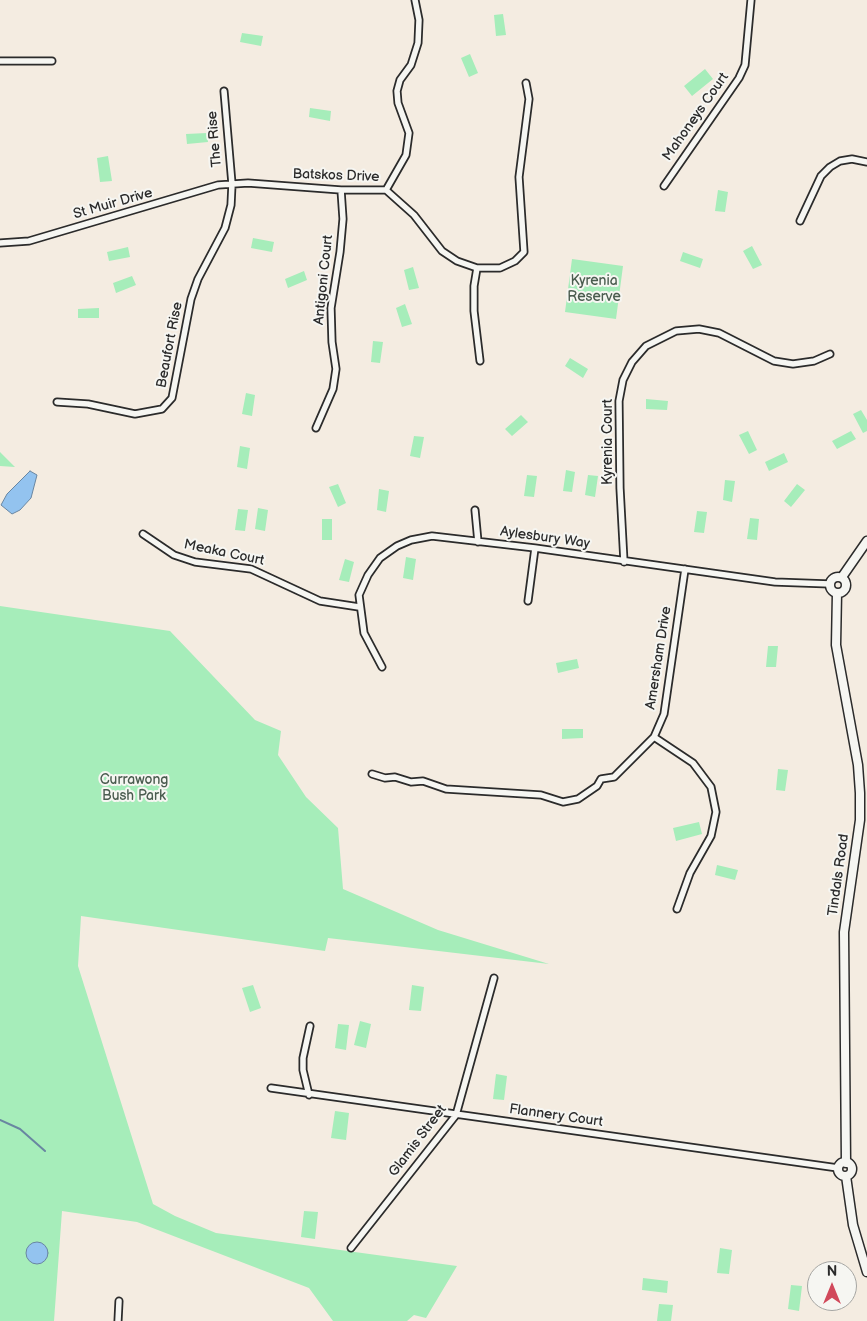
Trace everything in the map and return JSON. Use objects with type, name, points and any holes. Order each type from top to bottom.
[{"type":"main road","points":[[842,577],[867,541]]},
{"type":"main road","points":[[834,577],[842,577],[847,583],[846,588],[837,593],[831,589],[830,584],[834,577]]},
{"type":"main road","name":"Tindals Road","points":[[837,593],[836,645],[858,765],[860,793],[860,820],[844,932],[846,1162]]},
{"type":"main road","points":[[846,1162],[852,1168],[850,1174],[846,1176],[840,1174],[838,1168],[846,1162]]},
{"type":"main road","points":[[846,1176],[853,1225],[867,1272]]},
{"type":"street","name":"Batskos Drive","points":[[232,184],[248,183],[341,190],[386,190],[406,155],[409,133],[398,103],[397,91],[400,80],[411,65],[418,42],[419,20],[415,0]]},
{"type":"street","name":"Mahoneys Court","points":[[664,186],[739,78],[745,65],[750,0]]},
{"type":"street","points":[[0,61],[52,61]]},
{"type":"street","points":[[386,190],[414,215],[442,251],[457,262],[477,268],[500,268],[516,261],[524,252],[519,177],[529,98],[526,84]]},
{"type":"street","name":"The Rise","points":[[224,91],[232,184]]},
{"type":"street","points":[[800,222],[821,176],[830,167],[840,161],[852,159],[867,162]]},
{"type":"street","name":"St Muir Drive","points":[[0,243],[29,241],[218,185],[232,184]]},
{"type":"street","name":"Beaufort Rise","points":[[57,402],[88,404],[135,414],[162,408],[172,398],[191,299],[198,279],[225,228],[231,205],[232,184]]},
{"type":"street","name":"Antigoni Court","points":[[316,428],[333,389],[336,369],[332,342],[331,308],[343,219],[341,190]]},
{"type":"street","points":[[477,268],[474,286],[474,311],[480,361]]},
{"type":"street","name":"Kyrenia Court","points":[[624,562],[619,401],[623,380],[632,362],[646,346],[676,331],[699,328],[719,333],[774,361],[793,364],[814,361],[830,354]]},
{"type":"street","points":[[476,510],[478,542]]},
{"type":"street","name":"Meaka Court","points":[[142,534],[174,555],[195,562],[251,569],[272,577],[320,601],[360,607]]},
{"type":"street","name":"Aylesbury Way","points":[[382,667],[364,633],[360,595],[368,575],[380,558],[397,546],[411,540],[432,536],[535,548],[775,582],[830,584]]},
{"type":"street","points":[[528,601],[535,548]]},
{"type":"street","name":"Amersham Drive","points":[[372,774],[385,778],[395,777],[411,782],[423,781],[446,789],[541,795],[563,802],[578,799],[597,786],[601,779],[614,776],[654,737],[664,714],[685,569]]},
{"type":"street","points":[[654,737],[693,763],[711,788],[716,812],[711,836],[690,873],[677,909]]},
{"type":"street","name":"Glamis Street","points":[[351,1248],[456,1115],[494,978]]},
{"type":"street","points":[[309,1095],[303,1070],[303,1058],[310,1026]]},
{"type":"street","name":"Flannery Court","points":[[271,1088],[309,1095],[838,1168]]},
{"type":"street","points":[[118,1321],[119,1301]]},
{"type":"green space","points":[[503,14],[506,35],[496,36],[494,15]]},
{"type":"green space","points":[[242,33],[263,36],[261,46],[240,42]]},
{"type":"green space","points":[[470,54],[478,73],[469,77],[461,58]]},
{"type":"green space","points":[[705,69],[713,79],[692,96],[684,86]]},
{"type":"green space","points":[[310,108],[331,111],[330,121],[309,117]]},
{"type":"green space","points":[[207,133],[208,142],[187,144],[186,134]]},
{"type":"green space","points":[[108,156],[112,181],[100,182],[97,158]]},
{"type":"green space","points":[[718,190],[728,192],[725,212],[715,211]]},
{"type":"green space","points":[[253,238],[274,242],[272,252],[251,248]]},
{"type":"green space","points":[[752,246],[762,265],[753,269],[743,251]]},
{"type":"green space","points":[[128,247],[130,257],[109,261],[107,252]]},
{"type":"green space","points":[[683,252],[703,259],[700,268],[680,261]]},
{"type":"green space","name":"Kyrenia Reserve","points":[[572,259],[623,266],[616,319],[565,312]]},
{"type":"green space","points":[[413,267],[419,288],[409,290],[404,270]]},
{"type":"green space","points":[[304,271],[307,280],[288,288],[285,279]]},
{"type":"green space","points":[[132,276],[136,285],[116,293],[113,283]]},
{"type":"green space","points":[[405,304],[412,324],[402,327],[396,308]]},
{"type":"green space","points":[[99,308],[99,318],[78,318],[78,309]]},
{"type":"green space","points":[[373,341],[383,342],[380,363],[371,362]]},
{"type":"green space","points":[[570,358],[588,369],[583,378],[565,366]]},
{"type":"green space","points":[[246,393],[255,395],[252,416],[242,414]]},
{"type":"green space","points":[[646,399],[668,401],[667,410],[646,409]]},
{"type":"green space","points":[[861,410],[867,420],[867,431],[863,433],[853,414]]},
{"type":"green space","points":[[521,415],[528,422],[512,436],[505,429]]},
{"type":"green space","points":[[748,431],[757,450],[749,454],[739,435]]},
{"type":"green space","points":[[851,431],[856,439],[837,449],[832,441]]},
{"type":"green space","points":[[414,436],[424,437],[420,458],[410,456]]},
{"type":"green space","points":[[240,446],[250,448],[247,469],[237,467]]},
{"type":"green space","points":[[0,452],[15,467],[0,466]]},
{"type":"green space","points":[[784,453],[788,462],[769,471],[765,462]]},
{"type":"green space","points":[[566,470],[575,472],[572,492],[563,491]]},
{"type":"green space","points":[[527,475],[537,476],[534,497],[524,496]]},
{"type":"green space","points":[[588,475],[598,476],[595,497],[585,495]]},
{"type":"green space","points":[[725,480],[735,481],[732,502],[723,500]]},
{"type":"green space","points":[[338,484],[346,503],[338,507],[329,487]]},
{"type":"green space","points":[[797,484],[805,490],[791,507],[784,501]]},
{"type":"green space","points":[[379,489],[389,491],[386,512],[377,510]]},
{"type":"green space","points":[[258,508],[268,510],[265,531],[255,529]]},
{"type":"green space","points":[[238,509],[248,510],[245,531],[235,530]]},
{"type":"green space","points":[[697,511],[707,512],[704,533],[694,532]]},
{"type":"green space","points":[[750,518],[759,519],[757,540],[747,539]]},
{"type":"green space","points":[[322,519],[332,519],[332,540],[322,540]]},
{"type":"green space","points":[[406,557],[416,559],[413,580],[403,578]]},
{"type":"green space","points":[[345,559],[354,562],[349,582],[339,580]]},
{"type":"green space","name":"Currawong Bush Park","points":[[0,606],[170,631],[255,720],[281,731],[278,755],[306,797],[338,828],[343,889],[438,930],[549,964],[328,938],[325,951],[81,916],[78,966],[153,1204],[175,1216],[216,1233],[457,1266],[426,1318],[414,1315],[407,1321],[333,1321],[309,1288],[137,1222],[62,1211],[54,1321],[0,1321]]},
{"type":"green space","points":[[768,646],[778,646],[776,667],[766,667]]},
{"type":"green space","points":[[577,659],[579,668],[558,673],[556,663]]},
{"type":"green space","points":[[562,729],[583,729],[583,738],[562,739]]},
{"type":"green space","points":[[778,769],[788,770],[785,791],[776,790]]},
{"type":"green space","points":[[699,822],[702,834],[676,841],[673,828]]},
{"type":"green space","points":[[717,865],[738,870],[735,880],[715,875]]},
{"type":"green space","points":[[253,985],[261,1008],[250,1012],[242,988]]},
{"type":"green space","points":[[412,985],[424,987],[421,1011],[409,1010]]},
{"type":"green space","points":[[360,1021],[371,1024],[366,1048],[354,1045]]},
{"type":"green space","points":[[338,1024],[349,1025],[346,1050],[335,1048]]},
{"type":"green space","points":[[496,1074],[507,1076],[504,1100],[493,1099]]},
{"type":"green space","points":[[335,1111],[349,1113],[346,1140],[331,1138]]},
{"type":"green space","points":[[304,1211],[318,1212],[315,1239],[301,1237]]},
{"type":"green space","points":[[720,1248],[732,1250],[729,1274],[717,1273]]},
{"type":"green space","points":[[643,1278],[668,1281],[667,1293],[642,1290]]},
{"type":"green space","points":[[791,1285],[802,1286],[799,1311],[788,1309]]},
{"type":"green space","points":[[659,1304],[673,1305],[671,1321],[657,1321]]},
{"type":"water","points":[[30,471],[37,475],[31,498],[20,510],[12,514],[1,505],[7,494]]},
{"type":"water","points":[[37,1242],[45,1245],[48,1253],[45,1261],[37,1264],[29,1261],[26,1253],[29,1245]]},
{"type":"waterway","points":[[0,1120],[20,1129],[45,1151]]}]
